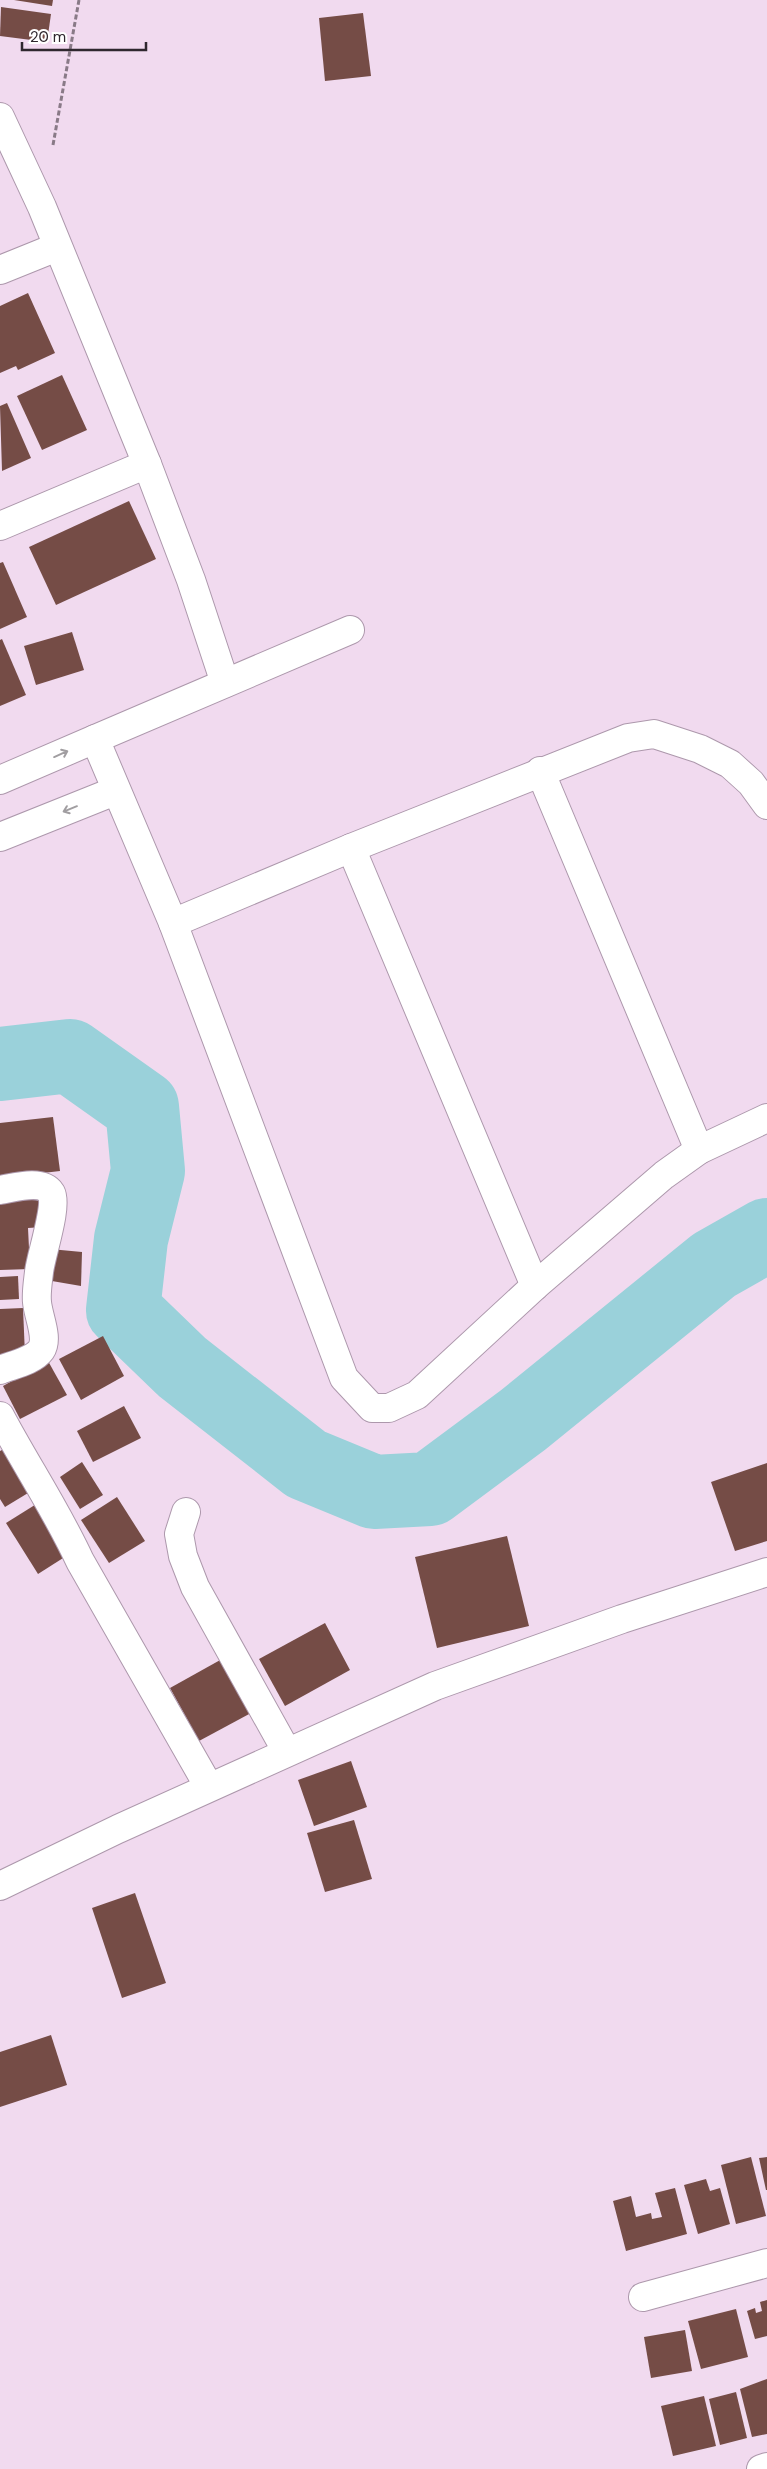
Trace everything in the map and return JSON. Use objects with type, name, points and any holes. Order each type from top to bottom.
[{"type":"street","points":[[0,117],[42,207],[147,464],[192,580],[225,684]]},
{"type":"street","points":[[0,270],[57,247]]},
{"type":"street","points":[[0,526],[147,464]]},
{"type":"street","points":[[0,780],[350,630]]},
{"type":"street","points":[[172,923],[540,771],[628,738],[654,734],[700,749],[730,764],[751,783],[767,805]]},
{"type":"street","points":[[95,738],[115,791],[172,923],[344,1378],[372,1408],[389,1408],[417,1395],[535,1286],[664,1175],[699,1150],[767,1118]]},
{"type":"street","points":[[540,771],[699,1150]]},
{"type":"street","points":[[0,837],[115,791]]},
{"type":"street","points":[[351,848],[535,1286]]},
{"type":"street","points":[[0,1190],[36,1185],[45,1188],[51,1194],[53,1206],[39,1272],[37,1301],[44,1341],[42,1349],[36,1356],[0,1370]]},
{"type":"street","points":[[0,1416],[28,1469],[68,1535],[80,1561],[209,1787]]},
{"type":"street","points":[[186,1512],[179,1534],[183,1556],[195,1586],[287,1752]]},
{"type":"street","points":[[0,1886],[209,1787],[444,1683],[622,1619],[767,1572]]},
{"type":"street","points":[[642,2297],[767,2263]]},
{"type":"street","points":[[761,2469],[767,2467]]},
{"type":"path","points":[[52,148],[79,0]]},
{"type":"building","points":[[14,0],[53,0],[52,6]]},
{"type":"building","points":[[1,7],[51,14],[47,42],[0,36]]},
{"type":"building","points":[[363,13],[371,76],[325,81],[319,18]]},
{"type":"building","points":[[28,293],[55,353],[18,370],[16,366],[0,373],[0,306]]},
{"type":"building","points":[[62,375],[87,430],[42,450],[17,396]]},
{"type":"building","points":[[7,403],[31,458],[2,471],[0,406]]},
{"type":"building","points":[[129,501],[156,559],[56,605],[29,547]]},
{"type":"building","points":[[3,562],[27,617],[0,629],[0,563]]},
{"type":"building","points":[[72,632],[84,670],[36,685],[24,646]]},
{"type":"building","points":[[2,639],[26,695],[0,706],[0,640]]},
{"type":"building","points":[[53,1117],[60,1171],[0,1178],[0,1123]]},
{"type":"building","points":[[42,1196],[44,1227],[28,1228],[30,1269],[0,1270],[0,1197]]},
{"type":"building","points":[[50,1249],[82,1252],[81,1286],[46,1280]]},
{"type":"building","points":[[18,1276],[19,1299],[0,1300],[0,1277]]},
{"type":"building","points":[[23,1308],[25,1355],[0,1356],[0,1309]]},
{"type":"building","points":[[103,1336],[124,1376],[81,1400],[59,1359]]},
{"type":"building","points":[[48,1361],[67,1395],[20,1419],[3,1386]]},
{"type":"building","points":[[124,1406],[141,1438],[93,1462],[77,1431]]},
{"type":"building","points":[[6,1448],[33,1490],[5,1507],[0,1499],[0,1451]]},
{"type":"building","points":[[82,1462],[103,1495],[80,1509],[60,1477]]},
{"type":"building","points":[[767,1463],[767,1541],[735,1551],[711,1482]]},
{"type":"building","points":[[117,1497],[145,1541],[109,1563],[81,1520]]},
{"type":"building","points":[[38,1503],[71,1553],[38,1574],[6,1523]]},
{"type":"building","points":[[507,1536],[529,1626],[437,1648],[415,1557]]},
{"type":"building","points":[[325,1623],[350,1670],[285,1706],[259,1659]]},
{"type":"building","points":[[222,1659],[251,1713],[199,1741],[170,1688]]},
{"type":"building","points":[[351,1761],[367,1807],[314,1826],[298,1780]]},
{"type":"building","points":[[354,1820],[372,1879],[325,1892],[307,1833]]},
{"type":"building","points":[[135,1893],[166,1983],[122,1998],[92,1908]]},
{"type":"building","points":[[51,2035],[67,2085],[0,2107],[0,2052]]},
{"type":"building","points":[[751,2157],[766,2216],[736,2224],[721,2165]]},
{"type":"building","points":[[767,2157],[767,2190],[766,2190],[759,2158]]},
{"type":"building","points":[[706,2179],[710,2191],[720,2188],[730,2224],[698,2234],[684,2185]]},
{"type":"building","points":[[675,2188],[687,2234],[626,2251],[613,2201],[631,2196],[636,2217],[651,2213],[652,2219],[662,2217],[655,2193]]},
{"type":"building","points":[[767,2300],[767,2336],[755,2339],[747,2311],[755,2308],[756,2313],[762,2311],[760,2302]]},
{"type":"building","points":[[736,2309],[748,2357],[701,2369],[688,2321]]},
{"type":"building","points":[[685,2330],[692,2371],[651,2378],[644,2337]]},
{"type":"building","points":[[767,2379],[767,2434],[752,2437],[740,2389]]},
{"type":"building","points":[[736,2392],[747,2438],[720,2445],[709,2399]]},
{"type":"building","points":[[704,2396],[716,2446],[673,2456],[661,2406]]},
{"type":"waterway","points":[[0,1064],[70,1056],[142,1107],[148,1171],[131,1239],[123,1310],[182,1367],[306,1464],[374,1492],[430,1489],[523,1420],[714,1265],[767,1235]]}]
